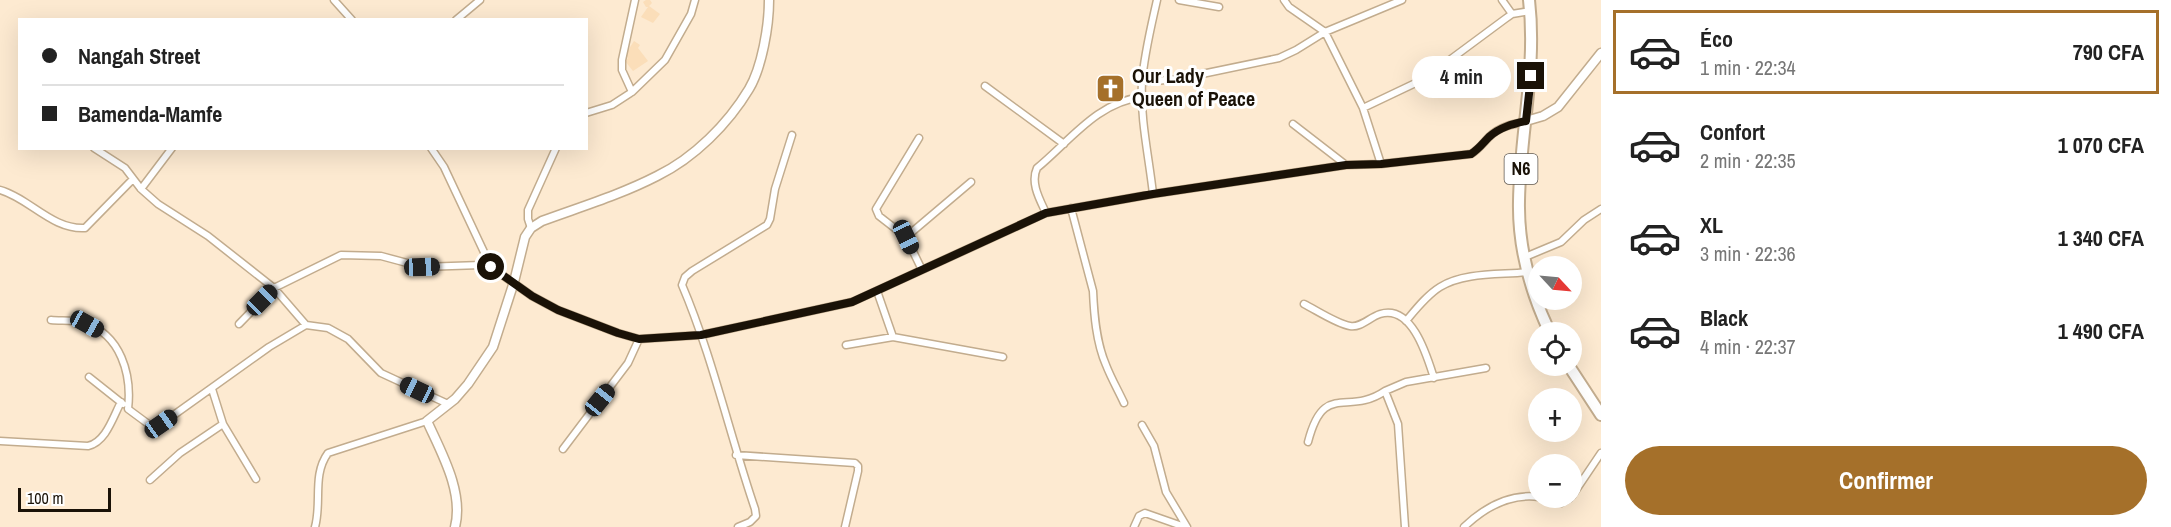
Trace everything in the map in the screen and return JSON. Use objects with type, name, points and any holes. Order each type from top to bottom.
[{"type":"highway","name":"N6","points":[[1528,272],[1519,203],[1531,76],[1530,6]]},
{"type":"highway","points":[[1576,376],[1601,415]]},
{"type":"street","points":[[334,0],[350,18]]},
{"type":"street","points":[[458,18],[480,0]]},
{"type":"street","points":[[632,92],[622,70],[622,60],[635,0]]},
{"type":"street","points":[[588,112],[612,105],[632,92],[665,60],[692,14],[695,0]]},
{"type":"street","points":[[315,527],[318,516],[319,472],[328,453],[427,421],[468,384],[493,347],[514,282],[521,248],[531,228],[542,221],[632,188],[659,175],[684,160],[733,113],[757,73],[769,0]]},
{"type":"street","points":[[1153,194],[1142,81],[1157,0]]},
{"type":"street","points":[[1179,0],[1219,7]]},
{"type":"street","points":[[1284,0],[1289,7],[1325,32],[1363,108],[1381,164]]},
{"type":"street","points":[[1142,81],[1178,79],[1278,58],[1325,32],[1402,0]]},
{"type":"street","points":[[1502,0],[1512,14]]},
{"type":"street","points":[[1363,108],[1424,79],[1512,14],[1530,6]]},
{"type":"street","points":[[239,324],[274,288],[341,255],[381,256],[422,267],[481,265],[491,267],[532,296],[587,323],[639,339],[701,335],[842,305],[1046,213],[1153,194],[1346,165],[1381,164],[1471,154],[1501,128],[1543,116],[1558,107],[1601,53]]},
{"type":"street","points":[[985,86],[1064,144]]},
{"type":"street","points":[[1046,213],[1033,176],[1036,168],[1082,126],[1118,102],[1142,97]]},
{"type":"street","points":[[1293,124],[1346,165]]},
{"type":"street","points":[[738,527],[750,522],[756,516],[701,335],[682,285],[685,277],[766,225],[770,219],[781,166],[792,135]]},
{"type":"street","points":[[919,138],[876,209],[879,216],[906,237],[922,270]]},
{"type":"street","points":[[97,150],[125,168],[141,189],[158,204],[208,236],[274,288],[306,325]]},
{"type":"street","points":[[107,157],[109,150]]},
{"type":"street","points":[[141,189],[170,150]]},
{"type":"street","points":[[432,150],[444,167],[491,267]]},
{"type":"street","points":[[531,228],[528,210],[555,150]]},
{"type":"street","points":[[0,190],[10,193],[40,213],[66,226],[85,228],[133,179]]},
{"type":"street","points":[[906,237],[971,182]]},
{"type":"street","points":[[1071,208],[1093,291],[1102,352],[1124,403]]},
{"type":"street","points":[[1525,258],[1561,242],[1601,208]]},
{"type":"street","points":[[1406,321],[1429,296],[1440,287],[1454,281],[1470,277],[1528,272]]},
{"type":"street","points":[[877,291],[893,337]]},
{"type":"street","points":[[1304,304],[1349,326],[1361,324],[1380,314],[1388,314],[1406,321],[1420,341],[1434,378]]},
{"type":"street","points":[[51,320],[87,324],[103,333],[120,351],[129,384],[128,409]]},
{"type":"street","points":[[89,377],[151,426],[157,427],[269,347],[306,325],[328,328],[348,339],[381,372],[448,404]]},
{"type":"street","points":[[846,345],[893,337],[1003,357]]},
{"type":"street","points":[[563,449],[628,363],[639,339]]},
{"type":"street","points":[[1308,442],[1313,423],[1326,406],[1336,402],[1374,399],[1385,391],[1406,382],[1486,368]]},
{"type":"street","points":[[212,389],[223,424],[256,479]]},
{"type":"street","points":[[1385,391],[1398,424],[1405,527]]},
{"type":"street","points":[[0,441],[88,446],[95,444],[102,438],[121,402]]},
{"type":"street","points":[[427,421],[447,466],[457,509],[455,527]]},
{"type":"street","points":[[150,480],[180,453],[223,424]]},
{"type":"street","points":[[1142,424],[1151,438],[1166,492],[1186,527]]},
{"type":"street","points":[[1582,481],[1601,453]]},
{"type":"street","points":[[736,455],[855,463],[858,471],[845,527]]},
{"type":"street","points":[[1464,527],[1491,506],[1511,498],[1528,496]]},
{"type":"street","points":[[1134,527],[1139,516],[1145,513],[1186,527]]},
{"type":"shaded area","points":[[650,0],[652,3],[649,6],[660,14],[653,23],[641,17],[648,7],[643,2]]},
{"type":"shaded area","points":[[634,41],[640,45],[638,48],[648,61],[633,71],[625,61],[628,58],[625,55]]},
{"type":"place","name":"Our Lady Queen of Peace","points":[[1111,88]]},
{"type":"route","points":[[491,267],[532,296],[587,323],[639,339],[701,335],[852,302],[1046,213],[1153,194],[1346,165],[1381,164],[1471,154],[1501,128],[1526,121],[1531,76]]}]
